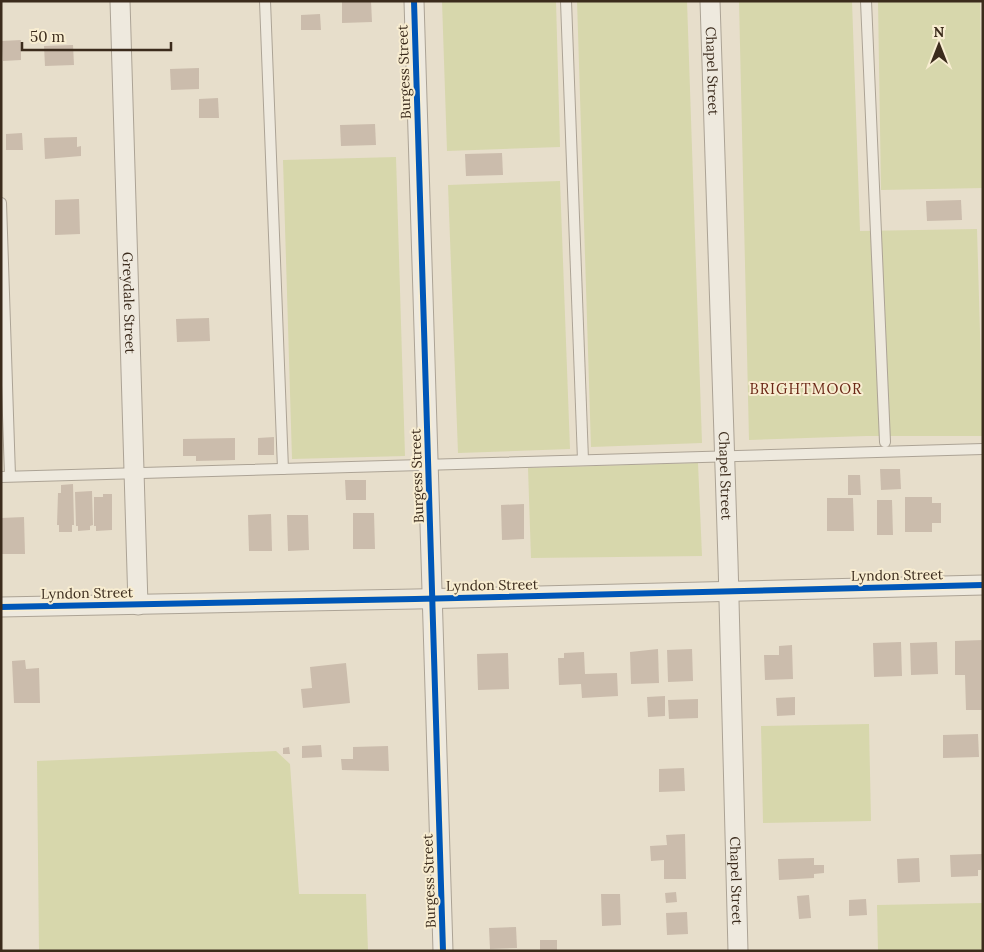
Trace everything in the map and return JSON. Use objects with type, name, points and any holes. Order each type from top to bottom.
[{"type":"street","name":"Greydale Street","points":[[120,1],[138,605]]},
{"type":"street","name":"Burgess Street","points":[[414,1],[443,951]]},
{"type":"street","name":"Chapel Street","points":[[710,1],[738,951]]},
{"type":"street","name":"Lyndon Street","points":[[1,607],[983,585]]},
{"type":"lane","points":[[265,1],[283,469]]},
{"type":"lane","points":[[566,1],[583,460]]},
{"type":"lane","points":[[866,1],[885,442]]},
{"type":"lane","points":[[1,203],[6,476],[983,449]]},
{"type":"green space","points":[[442,1],[556,1],[560,147],[447,151]]},
{"type":"green space","points":[[577,1],[687,1],[702,443],[591,447]]},
{"type":"green space","points":[[739,1],[852,1],[860,231],[977,229],[983,436],[866,436],[749,440]]},
{"type":"green space","points":[[878,1],[980,1],[983,188],[881,190]]},
{"type":"green space","points":[[396,157],[405,456],[292,459],[283,160]]},
{"type":"green space","points":[[560,181],[570,449],[458,453],[448,185]]},
{"type":"green space","points":[[698,463],[702,556],[531,558],[528,468]]},
{"type":"green space","points":[[869,724],[871,821],[763,823],[761,726]]},
{"type":"green space","points":[[276,751],[290,764],[299,894],[366,894],[368,951],[39,951],[37,761]]},
{"type":"green space","points":[[983,903],[983,951],[878,951],[877,905]]},
{"type":"building","points":[[342,1],[371,1],[372,22],[342,23]]},
{"type":"building","points":[[320,14],[321,30],[301,30],[301,15]]},
{"type":"building","points":[[21,40],[21,60],[3,61],[2,41]]},
{"type":"building","points":[[73,45],[74,65],[45,66],[44,46]]},
{"type":"building","points":[[199,68],[199,89],[171,90],[170,69]]},
{"type":"building","points":[[218,98],[219,118],[199,118],[199,99]]},
{"type":"building","points":[[375,124],[376,145],[341,146],[340,125]]},
{"type":"building","points":[[22,133],[23,150],[6,150],[6,134]]},
{"type":"building","points":[[77,137],[77,147],[81,146],[81,156],[45,159],[44,138]]},
{"type":"building","points":[[502,153],[503,175],[466,176],[465,154]]},
{"type":"building","points":[[79,199],[80,234],[55,235],[55,200]]},
{"type":"building","points":[[961,200],[962,220],[927,221],[926,201]]},
{"type":"building","points":[[209,318],[210,341],[177,342],[176,319]]},
{"type":"building","points":[[274,437],[274,455],[258,455],[258,438]]},
{"type":"building","points":[[235,438],[235,460],[196,461],[196,456],[183,456],[183,439]]},
{"type":"building","points":[[880,469],[900,469],[901,489],[881,490]]},
{"type":"building","points":[[848,475],[860,475],[861,495],[848,495]]},
{"type":"building","points":[[345,480],[366,480],[366,500],[346,500]]},
{"type":"building","points":[[73,484],[74,525],[72,525],[72,532],[59,532],[59,525],[57,525],[58,493],[61,493],[61,485]]},
{"type":"building","points":[[92,491],[93,525],[90,526],[90,530],[78,531],[78,526],[76,526],[75,492]]},
{"type":"building","points":[[103,494],[112,494],[112,530],[96,531],[96,526],[94,526],[94,497],[103,497]]},
{"type":"building","points":[[905,497],[932,497],[932,503],[941,503],[941,523],[932,523],[932,532],[905,532]]},
{"type":"building","points":[[827,498],[853,498],[854,531],[827,531]]},
{"type":"building","points":[[877,500],[892,500],[893,535],[877,535]]},
{"type":"building","points":[[524,504],[524,539],[502,540],[501,505]]},
{"type":"building","points":[[353,513],[374,513],[375,549],[353,549]]},
{"type":"building","points":[[271,514],[272,551],[249,551],[248,515]]},
{"type":"building","points":[[287,515],[308,515],[309,550],[288,551]]},
{"type":"building","points":[[24,517],[25,554],[1,554],[1,518]]},
{"type":"building","points":[[983,640],[983,710],[966,710],[965,675],[955,675],[955,641]]},
{"type":"building","points":[[901,642],[902,676],[874,677],[873,643]]},
{"type":"building","points":[[937,642],[938,674],[911,675],[910,643]]},
{"type":"building","points":[[792,645],[793,679],[765,680],[764,655],[779,655],[779,646]]},
{"type":"building","points":[[658,649],[659,683],[631,684],[630,652]]},
{"type":"building","points":[[692,649],[693,681],[668,682],[667,650]]},
{"type":"building","points":[[584,652],[585,674],[617,673],[618,696],[582,698],[581,684],[559,685],[558,658],[564,658],[564,653]]},
{"type":"building","points":[[508,653],[509,689],[478,690],[477,654]]},
{"type":"building","points":[[25,660],[26,669],[39,668],[40,703],[14,703],[12,661]]},
{"type":"building","points":[[346,663],[350,703],[303,708],[301,689],[312,688],[310,667]]},
{"type":"building","points":[[665,696],[665,716],[648,717],[647,697]]},
{"type":"building","points":[[795,697],[795,715],[777,716],[776,698]]},
{"type":"building","points":[[698,699],[698,718],[669,719],[668,700]]},
{"type":"building","points":[[978,734],[979,757],[943,758],[943,735]]},
{"type":"building","points":[[321,745],[322,757],[302,758],[302,746]]},
{"type":"building","points":[[388,746],[389,771],[342,770],[341,759],[353,759],[353,747]]},
{"type":"building","points":[[289,747],[290,754],[283,754],[283,748]]},
{"type":"building","points":[[684,768],[685,791],[659,792],[659,769]]},
{"type":"building","points":[[685,834],[686,879],[664,879],[664,860],[651,861],[650,846],[667,845],[666,835]]},
{"type":"building","points":[[982,854],[981,870],[978,870],[978,876],[951,877],[950,855]]},
{"type":"building","points":[[814,858],[814,865],[824,865],[824,873],[814,874],[814,878],[779,880],[778,859]]},
{"type":"building","points":[[919,858],[920,882],[898,883],[897,859]]},
{"type":"building","points":[[676,892],[677,902],[666,903],[665,893]]},
{"type":"building","points":[[601,894],[620,894],[621,925],[602,926]]},
{"type":"building","points":[[809,895],[811,918],[799,919],[797,896]]},
{"type":"building","points":[[866,899],[867,915],[849,916],[849,900]]},
{"type":"building","points":[[687,912],[688,934],[667,935],[666,913]]},
{"type":"building","points":[[516,927],[517,948],[490,949],[489,928]]},
{"type":"building","points":[[540,940],[557,940],[557,951],[540,951]]},
{"type":"cycle path","points":[[414,1],[443,951]]},
{"type":"cycle path","points":[[1,607],[983,585]]},
{"type":"district","name":"BRIGHTMOOR","points":[[806,389]]}]
